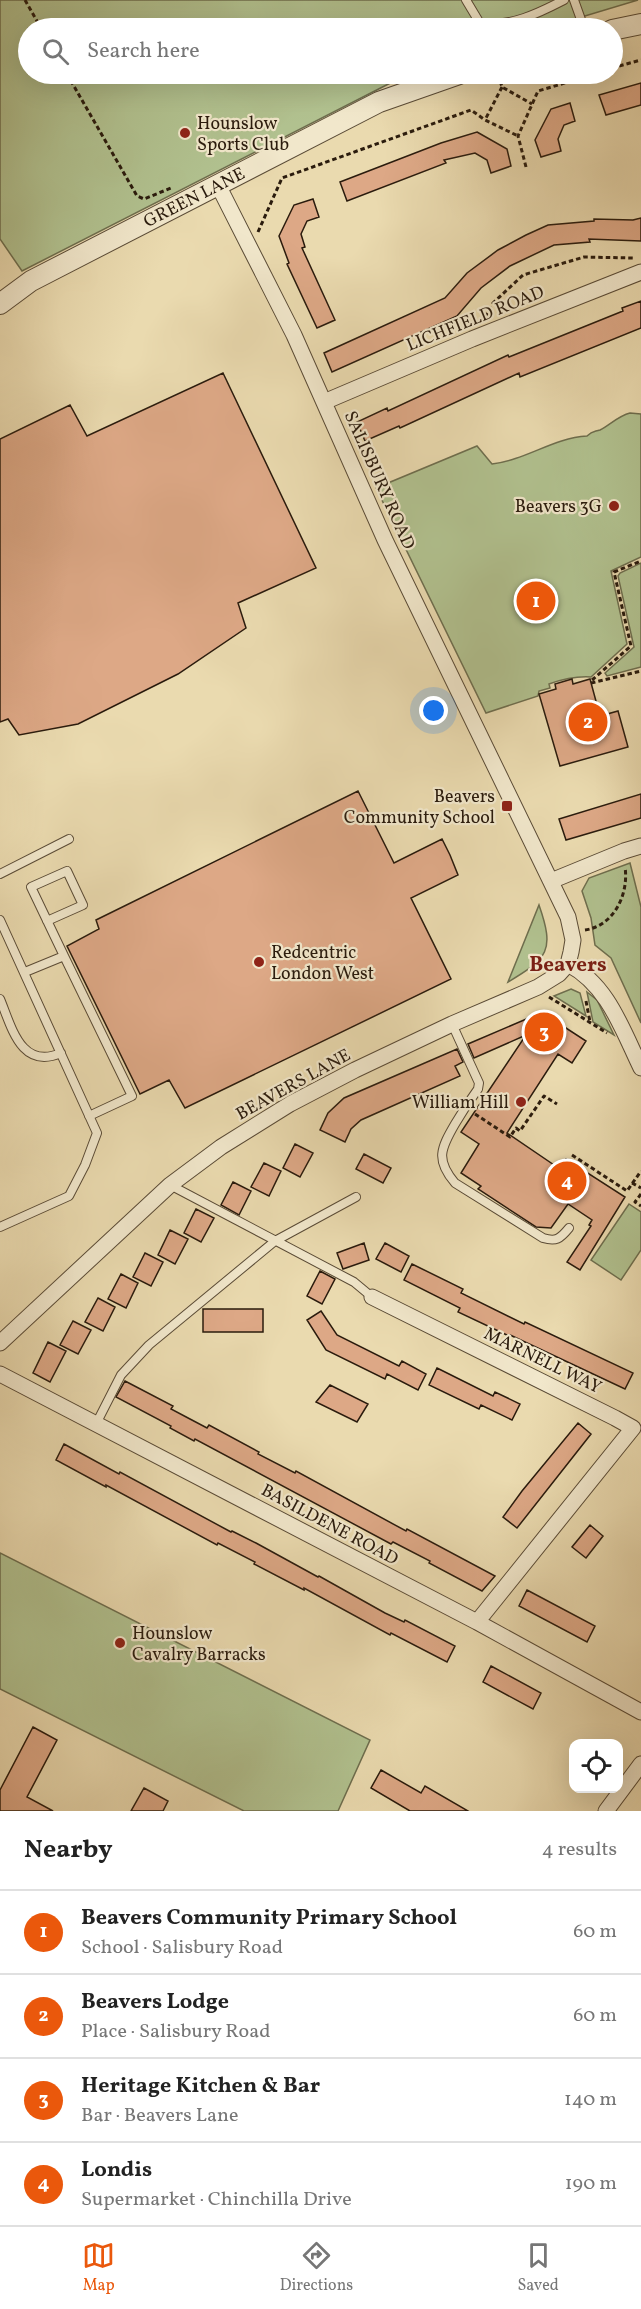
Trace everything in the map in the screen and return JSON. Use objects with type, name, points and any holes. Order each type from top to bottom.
[{"type":"street","points":[[623,28],[641,24]]},
{"type":"street","name":"GREEN LANE","points":[[2,299],[31,281],[379,102],[430,84]]},
{"type":"street","name":"SALISBURY ROAD","points":[[218,185],[294,334],[385,540],[550,881]]},
{"type":"street","name":"LICHFIELD ROAD","points":[[324,402],[472,339],[641,272]]},
{"type":"street","points":[[641,846],[550,881],[568,917],[572,932],[573,940],[568,964],[587,975],[603,992],[641,1068]]},
{"type":"street","name":"BEAVERS LANE","points":[[0,1343],[170,1185],[221,1147],[290,1104],[452,1024],[535,988],[559,974],[568,964]]},
{"type":"street","name":"MARNELL WAY","points":[[372,1298],[633,1428],[477,1622]]},
{"type":"street","name":"BASILDENE ROAD","points":[[0,1374],[477,1622],[641,1712]]},
{"type":"street","points":[[606,1811],[641,1764]]},
{"type":"lane","points":[[466,0],[477,18]]},
{"type":"lane","points":[[525,18],[564,0]]},
{"type":"lane","points":[[574,0],[580,18]]},
{"type":"lane","points":[[0,874],[69,839]]},
{"type":"lane","points":[[47,921],[83,905],[67,871],[31,887],[47,921],[132,1096],[89,1116]]},
{"type":"lane","points":[[0,920],[96,1133],[85,1165],[69,1196],[0,1227]]},
{"type":"lane","points":[[25,972],[64,956]]},
{"type":"lane","points":[[0,999],[19,1044],[32,1056],[50,1058],[61,1053]]},
{"type":"lane","points":[[452,1024],[479,1083],[478,1089],[443,1145],[442,1161],[446,1173],[455,1183],[543,1238],[553,1241],[561,1238],[569,1228]]},
{"type":"lane","points":[[170,1185],[354,1282],[372,1298]]},
{"type":"lane","points":[[96,1424],[127,1367],[149,1345],[275,1241],[356,1197]]},
{"type":"path","points":[[25,0],[35,18]]},
{"type":"path","points":[[623,65],[641,60]]},
{"type":"path","points":[[73,84],[137,196],[144,199],[171,188],[180,191],[189,200]]},
{"type":"path","points":[[501,84],[502,87],[532,104]]},
{"type":"path","points":[[526,167],[518,136],[538,91],[561,84]]},
{"type":"path","points":[[485,120],[502,87]]},
{"type":"path","points":[[251,249],[282,178],[471,110],[485,120],[518,136]]},
{"type":"path","points":[[472,339],[493,303],[523,275],[584,257],[641,258]]},
{"type":"path","points":[[641,561],[614,572],[631,646],[592,682],[641,670]]},
{"type":"path","points":[[572,932],[592,929],[611,918],[618,909],[627,877],[624,851]]},
{"type":"path","points":[[535,988],[631,1048]]},
{"type":"path","points":[[478,1116],[510,1137],[516,1128],[520,1131],[544,1096],[557,1104]]},
{"type":"path","points":[[573,1155],[627,1191],[641,1171]]},
{"type":"path","points":[[632,1183],[641,1188]]},
{"type":"path","points":[[641,1194],[635,1202],[641,1206]]},
{"type":"green space","points":[[0,0],[638,0],[578,18],[18,18],[18,84],[388,84],[22,271],[0,239]]},
{"type":"green space","points":[[630,413],[641,414],[641,557],[611,571],[627,644],[591,677],[570,678],[549,684],[550,688],[539,691],[538,696],[486,713],[376,488],[477,446],[492,464],[504,462],[563,441],[587,436]]},
{"type":"green space","points":[[641,563],[641,667],[607,676],[605,673],[634,647],[618,576]]},
{"type":"green space","points":[[630,863],[641,907],[641,1023],[611,958],[595,945],[591,918],[582,891],[589,878]]},
{"type":"green space","points":[[539,905],[547,933],[544,952],[532,966],[508,982]]},
{"type":"green space","points":[[571,989],[580,993],[586,1016],[554,996]]},
{"type":"green space","points":[[587,992],[597,1000],[614,1035],[593,1022]]},
{"type":"green space","points":[[629,1204],[641,1212],[641,1250],[621,1280],[591,1260]]},
{"type":"green space","points":[[0,1553],[370,1740],[338,1811],[244,1811],[0,1689]]},
{"type":"building","points":[[641,83],[641,105],[606,115],[599,95]]},
{"type":"building","points":[[570,103],[575,121],[564,125],[558,139],[561,151],[541,157],[535,140],[551,109]]},
{"type":"building","points":[[477,132],[507,149],[511,166],[491,173],[487,160],[475,153],[444,160],[446,163],[347,201],[340,182],[441,143]]},
{"type":"building","points":[[313,199],[319,217],[307,221],[301,234],[305,247],[302,248],[335,320],[317,328],[287,264],[289,263],[279,236],[294,205]]},
{"type":"building","points":[[641,218],[641,241],[589,239],[590,242],[554,245],[510,266],[481,288],[457,316],[332,372],[324,353],[445,298],[467,273],[498,250],[526,235],[548,225],[594,221],[594,219],[633,220]]},
{"type":"building","points":[[641,301],[641,328],[520,377],[519,373],[400,428],[399,426],[365,441],[357,422],[387,408],[388,411],[508,355],[509,357],[623,311],[622,308]]},
{"type":"building","points":[[223,373],[316,568],[238,603],[246,628],[178,674],[78,724],[19,735],[8,719],[0,722],[0,439],[70,405],[87,436]]},
{"type":"building","points":[[572,679],[573,684],[590,679],[600,716],[618,711],[628,747],[560,766],[539,694],[556,689],[555,684]]},
{"type":"building","name":"Redcentric London West","points":[[358,791],[394,863],[442,839],[450,855],[458,875],[411,898],[451,979],[185,1108],[169,1080],[140,1094],[67,946],[99,929],[96,920]]},
{"type":"building","points":[[641,794],[641,818],[566,840],[559,819]]},
{"type":"building","points":[[538,1014],[586,1041],[572,1063],[558,1054],[507,1133],[560,1169],[566,1159],[625,1197],[580,1270],[567,1262],[591,1226],[589,1225],[592,1220],[568,1204],[551,1228],[536,1227],[478,1189],[481,1186],[461,1173],[479,1144],[461,1132],[526,1035],[474,1058],[468,1044]]},
{"type":"building","points":[[457,1049],[463,1062],[455,1066],[460,1076],[361,1120],[351,1129],[345,1142],[320,1130],[328,1113],[344,1098]]},
{"type":"building","points":[[295,1144],[313,1153],[300,1177],[283,1168]]},
{"type":"building","points":[[364,1154],[391,1168],[383,1183],[356,1169]]},
{"type":"building","points":[[264,1163],[281,1171],[269,1196],[251,1187]]},
{"type":"building","points":[[233,1182],[251,1191],[239,1215],[221,1205]]},
{"type":"building","points":[[196,1209],[214,1218],[201,1242],[184,1233]]},
{"type":"building","points":[[170,1230],[188,1239],[175,1264],[158,1255]]},
{"type":"building","points":[[364,1243],[369,1260],[343,1269],[337,1253]]},
{"type":"building","points":[[385,1243],[409,1256],[401,1272],[376,1259]]},
{"type":"building","points":[[145,1253],[163,1262],[151,1286],[133,1277]]},
{"type":"building","points":[[412,1264],[463,1289],[461,1293],[633,1373],[625,1389],[458,1312],[460,1308],[404,1280]]},
{"type":"building","points":[[320,1271],[335,1279],[322,1304],[307,1296]]},
{"type":"building","points":[[121,1274],[138,1283],[126,1308],[108,1299]]},
{"type":"building","points":[[98,1298],[115,1307],[103,1331],[85,1322]]},
{"type":"building","points":[[203,1309],[263,1309],[263,1332],[203,1332]]},
{"type":"building","points":[[321,1311],[337,1335],[399,1366],[402,1361],[426,1374],[418,1390],[387,1374],[385,1379],[326,1350],[307,1320]]},
{"type":"building","points":[[73,1321],[91,1330],[78,1354],[60,1345]]},
{"type":"building","points":[[48,1342],[66,1351],[50,1382],[33,1373]]},
{"type":"building","points":[[437,1368],[493,1396],[495,1392],[520,1404],[512,1420],[481,1405],[479,1409],[429,1385]]},
{"type":"building","points":[[125,1381],[173,1406],[171,1409],[207,1428],[209,1425],[259,1452],[258,1454],[295,1473],[296,1471],[495,1576],[482,1591],[429,1563],[430,1561],[393,1542],[391,1544],[195,1439],[194,1441],[116,1397]]},
{"type":"building","points":[[330,1385],[368,1404],[357,1422],[316,1402]]},
{"type":"building","points":[[578,1423],[591,1434],[517,1528],[503,1517]]},
{"type":"building","points":[[64,1444],[319,1576],[385,1613],[404,1622],[405,1620],[455,1646],[447,1662],[391,1633],[390,1635],[304,1588],[304,1590],[254,1564],[255,1562],[218,1543],[217,1545],[56,1460]]},
{"type":"building","points":[[590,1525],[603,1536],[586,1558],[572,1547]]},
{"type":"building","points":[[527,1590],[595,1626],[587,1642],[519,1606]]},
{"type":"building","points":[[491,1666],[541,1693],[533,1709],[483,1682]]},
{"type":"building","points":[[33,1727],[57,1740],[27,1797],[53,1811],[0,1811],[0,1790]]},
{"type":"building","points":[[381,1770],[421,1793],[425,1786],[468,1811],[410,1811],[371,1788]]},
{"type":"building","points":[[144,1788],[168,1801],[163,1811],[131,1811]]},
{"type":"place","name":"Hounslow Sports Club","points":[[185,133]]},
{"type":"place","name":"Beavers 3G","points":[[614,506]]},
{"type":"place","name":"Beavers Community Primary School","points":[[536,601]]},
{"type":"place","name":"Beavers Lodge","points":[[588,722]]},
{"type":"place","name":"Beavers Community School","points":[[507,806]]},
{"type":"place","name":"Redcentric London West","points":[[259,962]]},
{"type":"place","name":"Heritage Kitchen & Bar","points":[[544,1032]]},
{"type":"place","name":"William Hill","points":[[521,1102]]},
{"type":"place","name":"Londis","points":[[567,1181]]},
{"type":"place","name":"Hounslow Cavalry Barracks","points":[[120,1643]]},
{"type":"district","name":"Beavers","points":[[568,964]]}]
